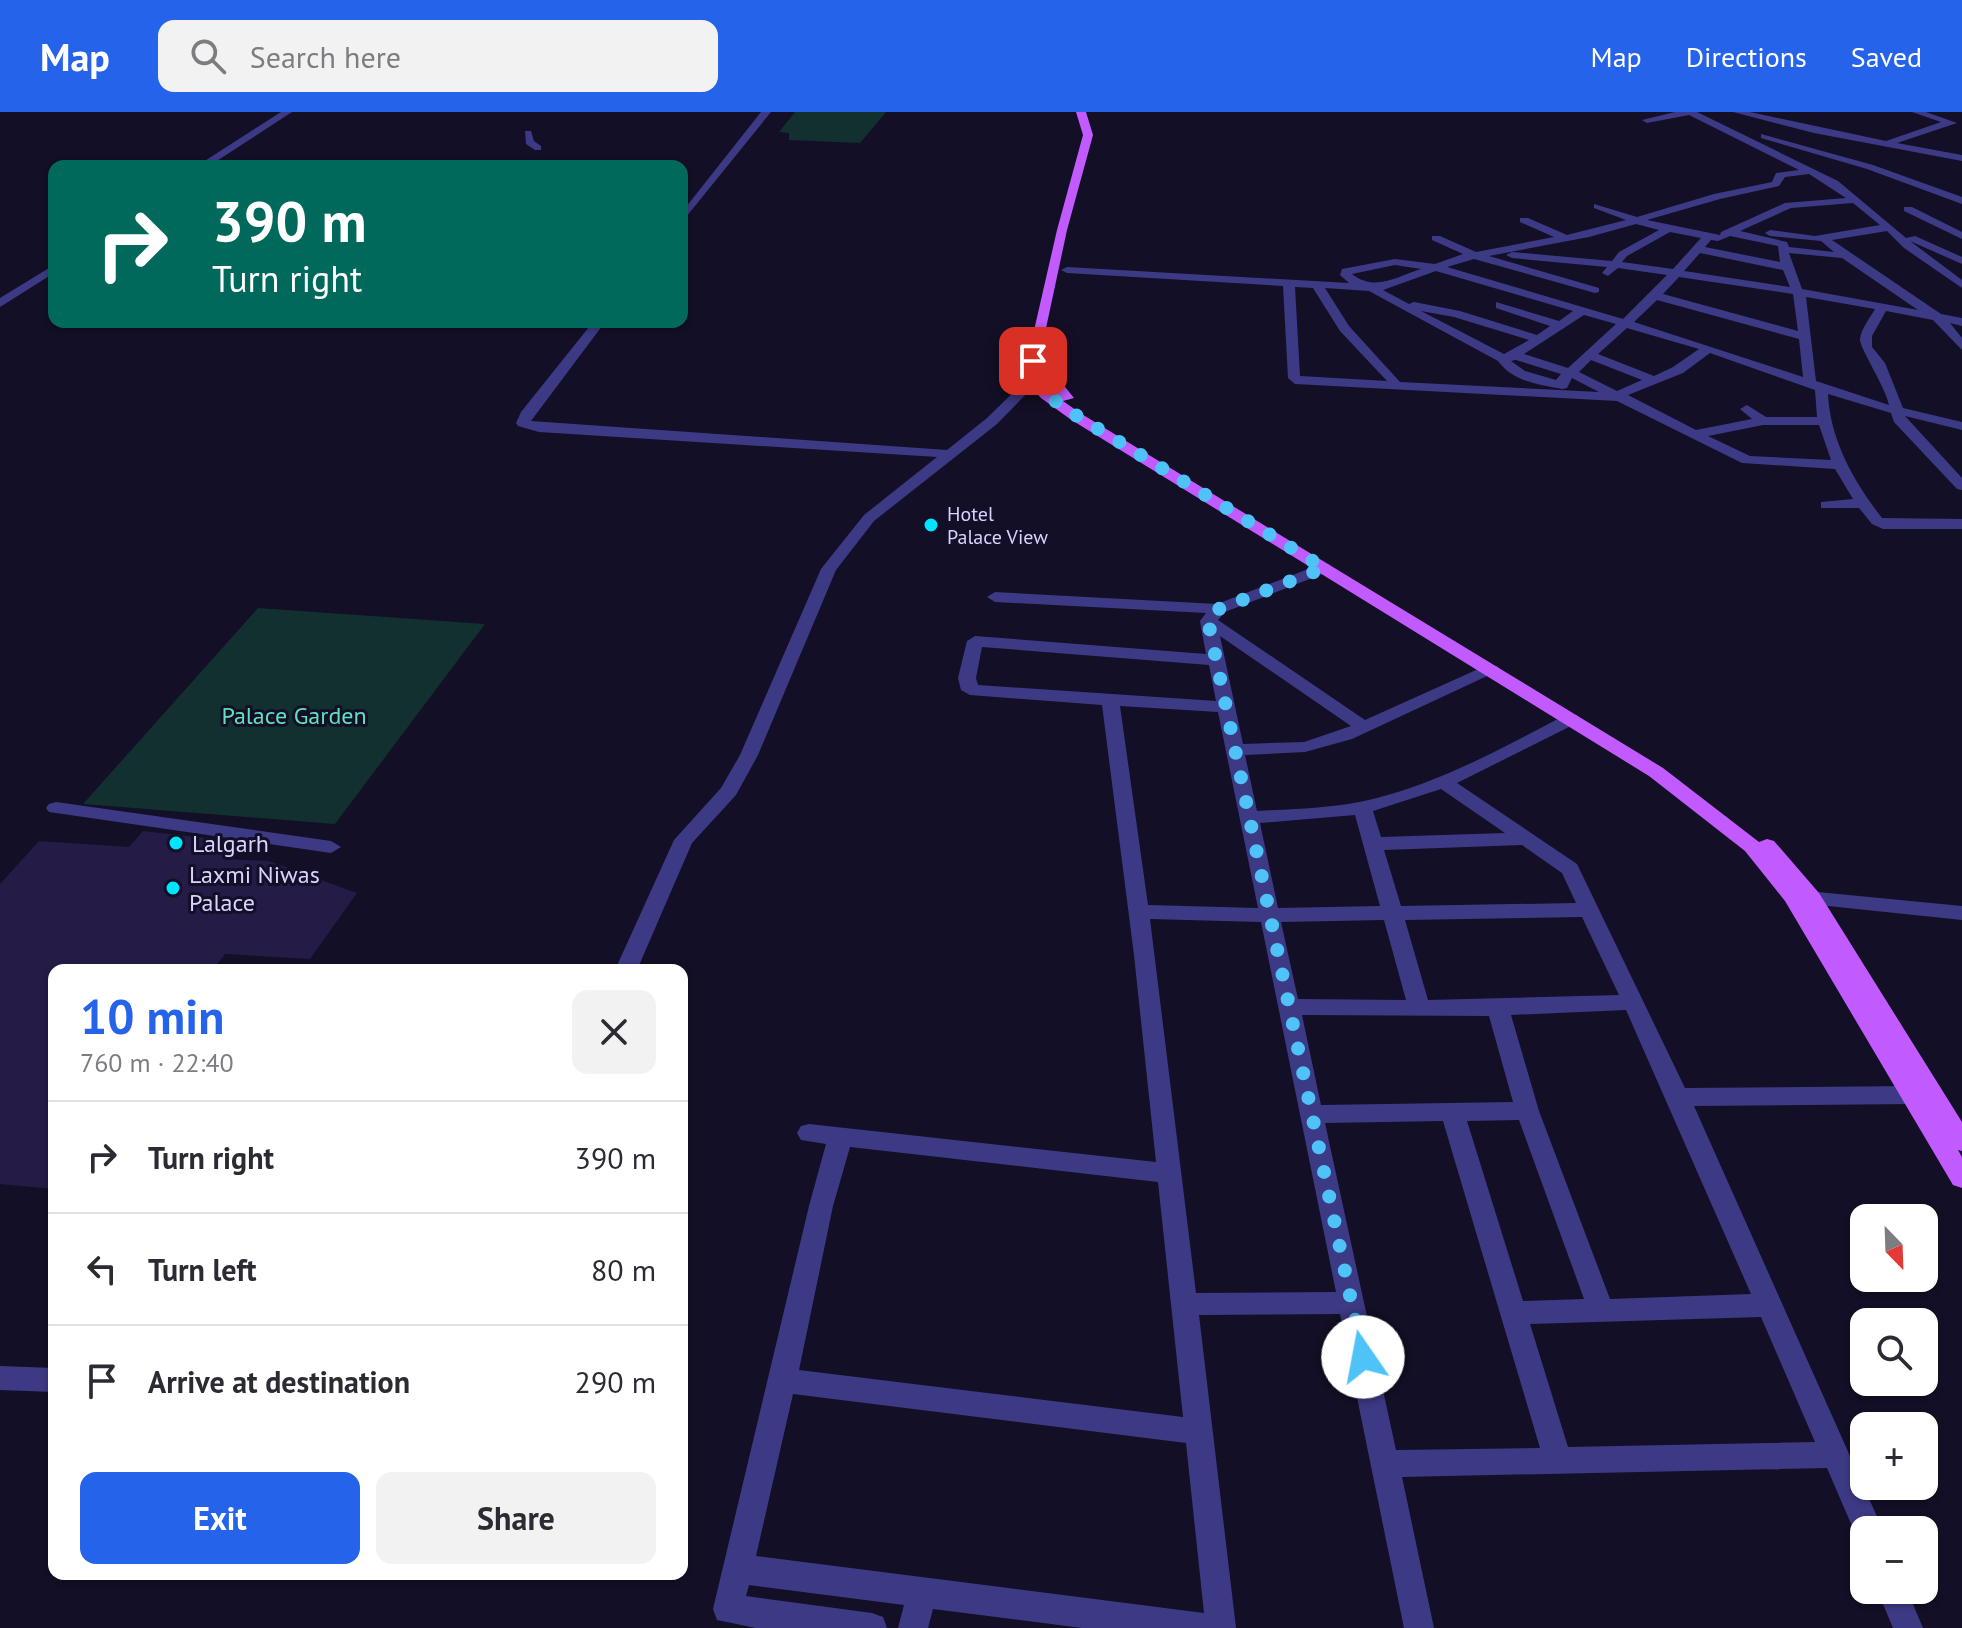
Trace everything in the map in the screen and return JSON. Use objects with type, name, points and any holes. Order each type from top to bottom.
[{"type":"main road","points":[[1081,112],[1088,135],[1062,230],[1033,361],[1033,381],[1046,395],[1075,416],[1656,772],[1733,830],[1802,897],[1962,1178]]},
{"type":"main road","points":[[1094,112],[1098,143],[1071,236],[1048,362],[1049,379],[1059,392],[1670,765],[1766,844],[1802,897],[1858,968],[1962,1142]]},
{"type":"street","points":[[211,160],[287,112]]},
{"type":"street","points":[[221,160],[295,112]]},
{"type":"street","points":[[688,211],[766,112]]},
{"type":"street","points":[[1647,120],[1690,112],[1812,171],[1962,285]]},
{"type":"street","points":[[1738,112],[1962,158]]},
{"type":"street","points":[[1917,112],[1962,126]]},
{"type":"street","points":[[1890,142],[1951,122]]},
{"type":"street","points":[[1763,136],[1790,125]]},
{"type":"street","points":[[1724,127],[1811,149],[1962,201]]},
{"type":"street","points":[[528,133],[529,142],[538,148]]},
{"type":"street","points":[[1811,149],[1834,133]]},
{"type":"street","points":[[1067,270],[1289,285],[1382,287],[1479,254],[1638,222],[1733,192],[1775,184],[1779,182],[1780,175],[1812,171]]},
{"type":"street","points":[[1936,191],[1962,186]]},
{"type":"street","points":[[1733,192],[1761,199]]},
{"type":"street","points":[[1775,202],[1789,205],[1854,200]]},
{"type":"street","points":[[1562,390],[1569,372],[1655,296],[1697,249],[1789,205]]},
{"type":"street","points":[[1598,206],[1638,222],[1668,229],[1783,244],[1787,267],[1798,291],[1819,403],[1841,465],[1878,526],[1962,524]]},
{"type":"street","points":[[1908,209],[1956,230],[1962,236]]},
{"type":"street","points":[[1524,220],[1565,238]]},
{"type":"street","points":[[1508,356],[1560,325],[1631,248],[1668,229]]},
{"type":"street","points":[[1723,234],[1823,238],[1891,229],[1962,261]]},
{"type":"street","points":[[1586,234],[1631,248]]},
{"type":"street","points":[[1723,234],[1761,247]]},
{"type":"street","points":[[1436,238],[1595,290]]},
{"type":"street","points":[[1823,238],[1843,255],[1941,320],[1962,346]]},
{"type":"street","points":[[1697,249],[1787,267]]},
{"type":"street","points":[[1783,249],[1843,255]]},
{"type":"street","points":[[1479,254],[1614,265],[1751,283],[1962,322]]},
{"type":"street","points":[[1841,465],[1752,462],[1569,372],[1508,356],[1446,330],[1366,287],[1346,275],[1346,271],[1405,262],[1435,267],[1678,338],[1896,411],[1962,426]]},
{"type":"street","points":[[0,295],[48,264]]},
{"type":"street","points":[[0,303],[48,272]]},
{"type":"street","points":[[1735,293],[1751,283]]},
{"type":"street","points":[[1289,285],[1294,378],[1306,382],[1562,390],[1620,396],[1656,381],[1709,348]]},
{"type":"street","points":[[1318,286],[1344,328],[1388,373],[1396,386]]},
{"type":"street","points":[[1655,296],[1805,337]]},
{"type":"street","points":[[1403,305],[1456,314],[1538,339]]},
{"type":"street","points":[[1500,305],[1560,325]]},
{"type":"street","points":[[1881,309],[1865,342],[1894,396],[1899,419],[1962,486]]},
{"type":"street","points":[[594,328],[526,415],[523,423],[539,428],[948,454]]},
{"type":"street","points":[[1678,338],[1691,330]]},
{"type":"street","points":[[1589,355],[1656,381]]},
{"type":"street","points":[[1508,356],[1508,366],[1519,374],[1562,390]]},
{"type":"street","points":[[629,964],[684,840],[729,791],[749,755],[829,569],[869,518],[992,421],[1033,381]]},
{"type":"street","points":[[1747,409],[1763,421]]},
{"type":"street","points":[[1695,434],[1763,421],[1826,421]]},
{"type":"street","points":[[1826,505],[1864,503]]},
{"type":"street","points":[[1925,524],[1950,543]]},
{"type":"street","points":[[995,597],[1214,615],[1324,568]]},
{"type":"street","points":[[1214,615],[1216,660],[1314,1114],[1419,1628]]},
{"type":"street","points":[[1214,615],[1364,727]]},
{"type":"street","points":[[1216,660],[975,641],[967,678],[970,690],[1227,707]]},
{"type":"street","points":[[1237,750],[1305,747],[1364,727],[1491,670]]},
{"type":"street","points":[[1110,700],[1139,912],[1221,1628]]},
{"type":"street","points":[[1250,817],[1362,806],[1443,782],[1474,770],[1571,719]]},
{"type":"street","points":[[1443,782],[1570,869],[1678,1097],[1862,1516]]},
{"type":"street","points":[[1362,806],[1419,1007]]},
{"type":"street","points":[[56,808],[331,847]]},
{"type":"street","points":[[1373,844],[1526,839]]},
{"type":"street","points":[[1802,897],[1962,913]]},
{"type":"street","points":[[1139,912],[1270,915],[1589,910]]},
{"type":"street","points":[[1291,1007],[1498,1008],[1633,1002]]},
{"type":"street","points":[[1498,1008],[1527,1111],[1601,1310]]},
{"type":"street","points":[[1678,1097],[1913,1095]]},
{"type":"street","points":[[1314,1114],[1527,1111]]},
{"type":"street","points":[[1452,1112],[1558,1461]]},
{"type":"street","points":[[809,1133],[1169,1173]]},
{"type":"street","points":[[840,1138],[821,1206],[728,1609],[872,1628]]},
{"type":"street","points":[[1184,1304],[1352,1303]]},
{"type":"street","points":[[1513,1313],[1770,1305]]},
{"type":"street","points":[[0,1378],[48,1380]]},
{"type":"street","points":[[783,1380],[1198,1432]]},
{"type":"street","points":[[1385,1464],[1837,1455]]},
{"type":"street","points":[[738,1569],[923,1591],[1122,1623],[1202,1628]]},
{"type":"street","points":[[913,1628],[923,1591]]},
{"type":"street","points":[[1898,1604],[1908,1628]]},
{"type":"green space","points":[[795,112],[886,112],[860,143],[789,140],[789,133],[779,132]]},
{"type":"green space","name":"Palace Garden","points":[[258,608],[485,624],[335,824],[83,804]]},
{"type":"building","name":"Laxmi Niwas Palace","points":[[143,831],[206,838],[203,841],[239,846],[225,859],[269,861],[357,893],[310,959],[225,954],[218,964],[48,964],[48,1188],[0,1184],[0,884],[39,841],[129,847]]},
{"type":"place","name":"Hotel Palace View","points":[[931,525]]},
{"type":"place","name":"Lalgarh","points":[[176,843]]},
{"type":"place","name":"Laxmi Niwas Palace","points":[[173,888]]},
{"type":"route","points":[[1033,361],[1033,381],[1046,395],[1075,416],[1324,568],[1219,609],[1208,621],[1363,1357]]}]
